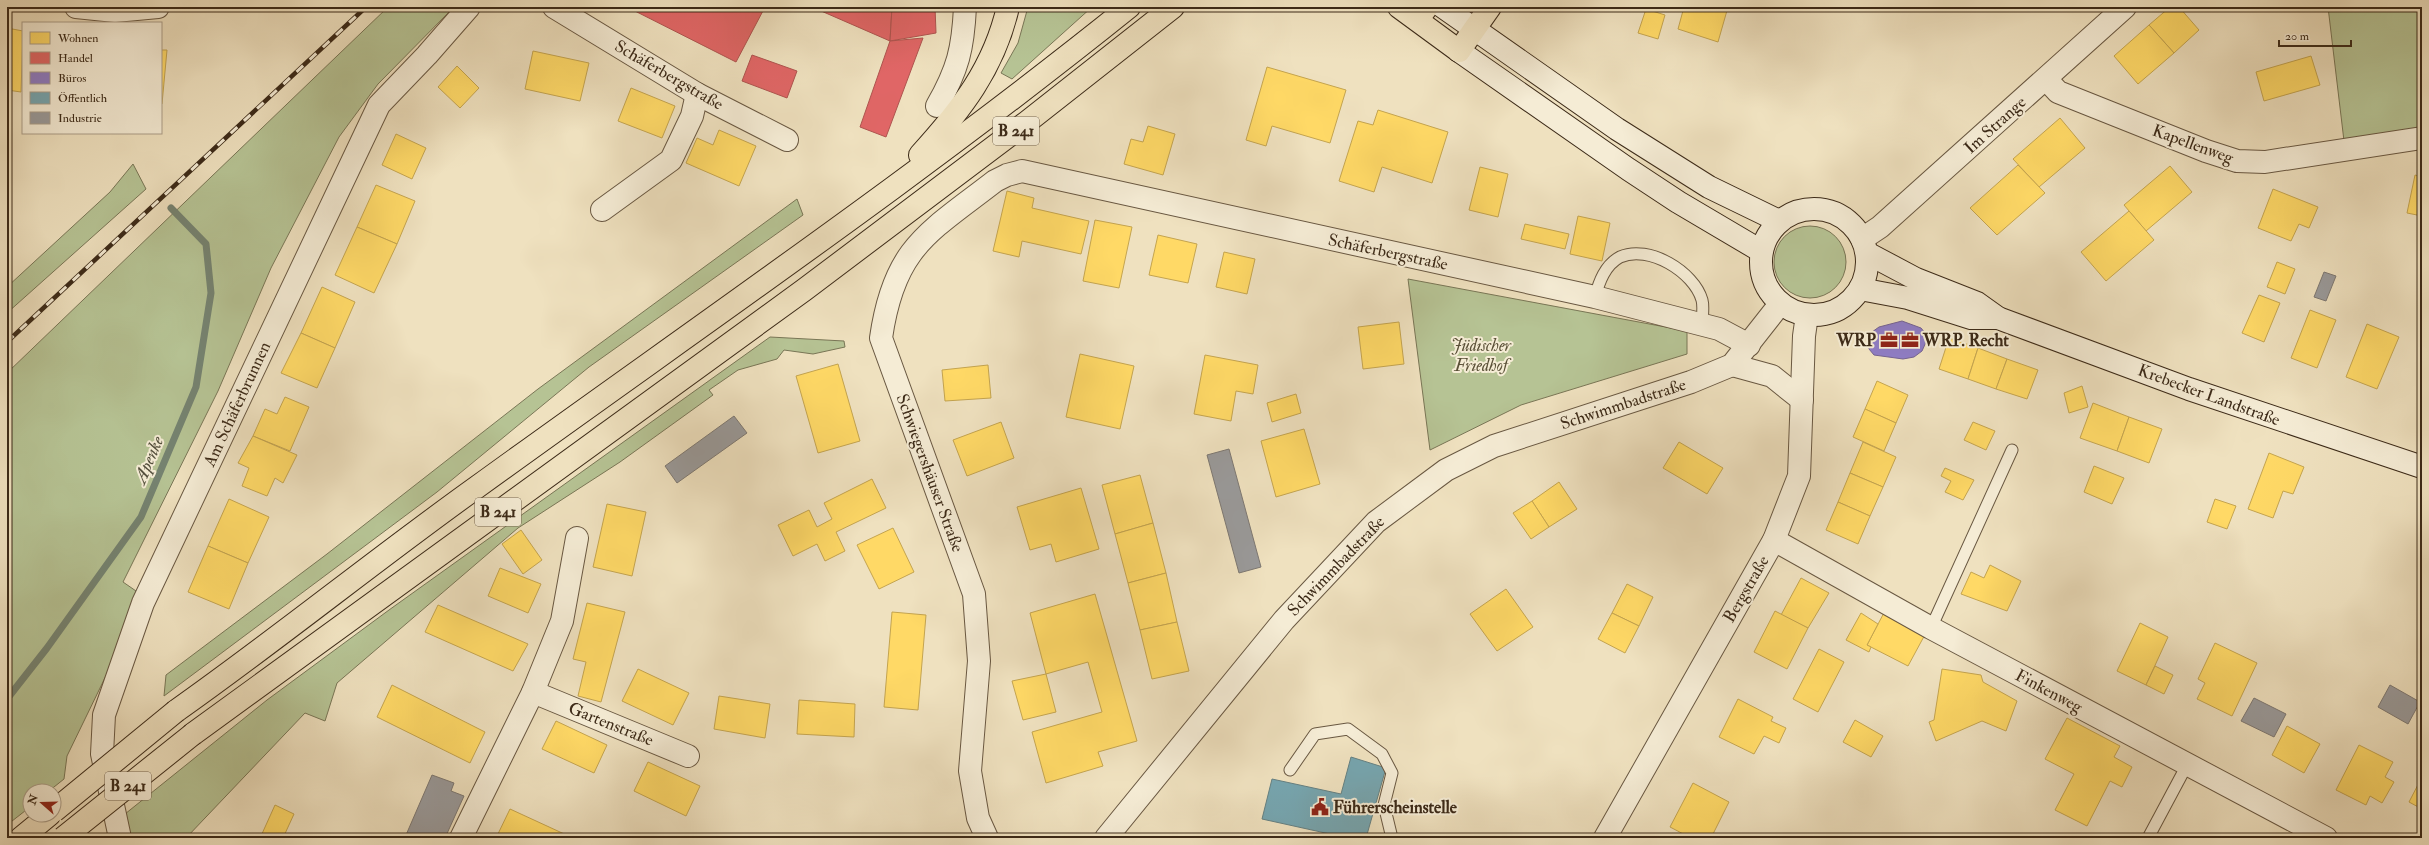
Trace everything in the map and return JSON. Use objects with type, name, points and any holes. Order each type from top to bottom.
[{"type":"main road","name":"B 241","points":[[62,805],[176,712],[269,645],[473,489],[884,194],[958,113],[992,56],[1008,7]]},
{"type":"main road","points":[[884,194],[1129,7]]},
{"type":"main road","name":"B 241","points":[[64,838],[193,734],[804,290],[1027,122],[1173,7]]},
{"type":"main road","points":[[1400,7],[1422,13],[1459,51],[1490,7]]},
{"type":"street","points":[[76,7],[115,11],[158,7]]},
{"type":"street","name":"Am Schäferbrunnen","points":[[120,838],[102,754],[104,715],[143,603],[379,105],[427,55],[469,7]]},
{"type":"street","name":"Schäferbergstraße","points":[[554,7],[697,94],[787,140]]},
{"type":"street","points":[[937,106],[950,83],[963,45],[965,7]]},
{"type":"street","points":[[1443,7],[1617,129],[1709,187],[1779,221]]},
{"type":"street","name":"Im Strange","points":[[1865,246],[1880,227],[2046,80],[2125,7]]},
{"type":"street","points":[[1459,51],[1634,173],[1761,251]]},
{"type":"street","name":"Kapellenweg","points":[[2046,80],[2058,92],[2206,151],[2236,161],[2265,162],[2422,138]]},
{"type":"street","points":[[602,210],[671,160],[692,116],[697,94]]},
{"type":"street","name":"Schäferbergstraße","points":[[1022,171],[1594,297],[1719,329],[1749,345]]},
{"type":"street","name":"Schwiegershäuser Straße","points":[[987,838],[978,818],[970,771],[979,662],[974,594],[881,338],[889,295],[904,262],[922,238],[996,181],[1007,175],[1022,171]]},
{"type":"street","points":[[1818,208],[1832,211],[1850,222],[1865,246],[1867,272],[1860,289],[1850,301],[1837,310],[1823,315],[1807,315],[1793,311],[1780,304],[1770,293],[1763,280],[1760,265],[1761,251],[1765,240],[1779,221],[1791,213],[1804,209],[1818,208]]},
{"type":"street","name":"Krebecker Landstraße","points":[[1865,246],[1916,278],[1977,303],[1998,318],[2196,391],[2422,467]]},
{"type":"street","name":"Krebecker Landstraße","points":[[1860,289],[1908,298],[1971,318],[1998,318]]},
{"type":"street","name":"Schwimmbadstraße","points":[[1106,838],[1284,620],[1376,522],[1446,470],[1494,446],[1691,382],[1732,365],[1780,304]]},
{"type":"street","name":"Bergstraße","points":[[1605,838],[1774,540],[1800,476],[1802,400],[1807,315]]},
{"type":"street","points":[[1732,365],[1772,376],[1802,400]]},
{"type":"street","points":[[461,838],[533,692],[562,620],[577,538]]},
{"type":"street","name":"Finkenweg","points":[[1774,540],[1931,628],[2326,838]]},
{"type":"street","name":"Gartenstraße","points":[[533,692],[688,756]]},
{"type":"lane","points":[[1594,297],[1600,280],[1612,263],[1621,257],[1646,256],[1662,260],[1681,269],[1694,282],[1702,301],[1702,325]]},
{"type":"lane","points":[[1931,628],[2012,450]]},
{"type":"lane","points":[[1290,770],[1315,734],[1348,729],[1382,754],[1392,773],[1384,805],[1392,838]]},
{"type":"lane","points":[[2148,838],[2187,765]]},
{"type":"green space","points":[[388,7],[454,7],[378,84],[339,137],[271,268],[218,391],[123,582],[136,591],[135,616],[67,756],[64,779],[59,783],[22,783],[22,813],[7,825],[7,373]]},
{"type":"green space","points":[[1028,7],[1092,7],[1012,79],[1001,73],[1018,43]]},
{"type":"green space","points":[[2328,7],[2422,7],[2422,131],[2344,141]]},
{"type":"green space","points":[[133,164],[146,189],[7,313],[7,287],[110,192]]},
{"type":"green space","points":[[797,199],[803,215],[589,367],[437,492],[164,696],[166,675],[327,554],[538,389]]},
{"type":"green space","points":[[1810,226],[1830,232],[1840,242],[1846,262],[1840,282],[1830,292],[1810,298],[1790,292],[1780,282],[1774,262],[1780,242],[1790,232]]},
{"type":"green space","name":"Jüdischer Friedhof","points":[[1408,279],[1687,331],[1687,354],[1521,405],[1430,450]]},
{"type":"green space","points":[[770,337],[844,341],[845,347],[813,354],[784,350],[777,359],[738,370],[709,390],[713,395],[620,462],[518,528],[337,683],[325,721],[305,713],[186,838],[126,838],[120,818],[267,700],[389,610]]},
{"type":"building: Wohnen","points":[[1684,7],[1728,7],[1718,42],[1678,29]]},
{"type":"building: Wohnen","points":[[2170,7],[2179,7],[2199,30],[2174,53],[2149,25]]},
{"type":"building: Wohnen","points":[[1646,9],[1665,15],[1658,39],[1638,33]]},
{"type":"building: Wohnen","points":[[2149,25],[2174,53],[2138,84],[2114,56]]},
{"type":"building: Wohnen","points":[[7,28],[22,31],[22,62],[21,92],[7,90]]},
{"type":"building: Wohnen","points":[[162,50],[167,50],[162,104]]},
{"type":"building: Wohnen","points":[[533,51],[589,63],[580,101],[525,89]]},
{"type":"building: Wohnen","points":[[2311,56],[2320,85],[2264,101],[2256,72]]},
{"type":"building: Wohnen","points":[[457,66],[479,88],[460,108],[438,87]]},
{"type":"building: Wohnen","points":[[1267,67],[1346,90],[1330,143],[1272,126],[1266,146],[1246,140]]},
{"type":"building: Wohnen","points":[[631,88],[675,106],[662,138],[618,121]]},
{"type":"building: Wohnen","points":[[1378,110],[1448,132],[1432,183],[1382,167],[1374,192],[1339,181],[1358,121],[1373,125]]},
{"type":"building: Wohnen","points":[[2060,118],[2085,148],[2039,187],[2013,159]]},
{"type":"building: Wohnen","points":[[1148,126],[1175,134],[1163,175],[1124,164],[1131,139],[1143,142]]},
{"type":"building: Wohnen","points":[[719,130],[756,146],[739,186],[686,163],[697,138],[713,145]]},
{"type":"building: Wohnen","points":[[396,134],[426,148],[412,179],[382,165]]},
{"type":"building: Wohnen","points":[[2018,165],[2045,193],[1997,235],[1970,208]]},
{"type":"building: Wohnen","points":[[2170,166],[2192,192],[2146,231],[2124,205]]},
{"type":"building: Wohnen","points":[[1480,167],[1508,174],[1498,217],[1469,210]]},
{"type":"building: Wohnen","points":[[2415,175],[2422,177],[2422,216],[2407,213]]},
{"type":"building: Wohnen","points":[[376,185],[415,201],[397,244],[357,227]]},
{"type":"building: Wohnen","points":[[2273,189],[2318,207],[2309,228],[2299,224],[2291,241],[2258,228]]},
{"type":"building: Wohnen","points":[[1007,191],[1034,198],[1032,208],[1089,221],[1081,254],[1022,241],[1019,257],[993,251]]},
{"type":"building: Wohnen","points":[[2129,211],[2154,240],[2106,281],[2081,252]]},
{"type":"building: Wohnen","points":[[1578,216],[1610,223],[1602,261],[1570,254]]},
{"type":"building: Wohnen","points":[[1095,220],[1132,227],[1119,288],[1083,281]]},
{"type":"building: Wohnen","points":[[1525,224],[1569,234],[1565,249],[1521,239]]},
{"type":"building: Wohnen","points":[[357,227],[397,244],[374,293],[335,275]]},
{"type":"building: Wohnen","points":[[1158,235],[1197,244],[1188,283],[1149,275]]},
{"type":"building: Wohnen","points":[[1224,252],[1255,259],[1247,294],[1216,287]]},
{"type":"building: Wohnen","points":[[2277,262],[2295,269],[2285,294],[2267,287]]},
{"type":"building: Wohnen","points":[[322,287],[355,302],[335,348],[301,333]]},
{"type":"building: Wohnen","points":[[2259,295],[2280,303],[2264,342],[2242,333]]},
{"type":"building: Wohnen","points":[[2310,310],[2336,320],[2317,368],[2291,358]]},
{"type":"building: Wohnen","points":[[1399,322],[1404,364],[1363,369],[1358,327]]},
{"type":"building: Wohnen","points":[[2367,324],[2399,337],[2377,389],[2346,377]]},
{"type":"building: Wohnen","points":[[301,333],[335,348],[317,388],[281,373]]},
{"type":"building: Wohnen","points":[[1949,338],[1978,348],[1968,379],[1939,369]]},
{"type":"building: Wohnen","points":[[1978,348],[2007,359],[1996,389],[1968,379]]},
{"type":"building: Wohnen","points":[[1080,354],[1134,366],[1120,429],[1066,417]]},
{"type":"building: Wohnen","points":[[1205,355],[1258,365],[1253,394],[1236,391],[1231,421],[1194,414]]},
{"type":"building: Wohnen","points":[[2007,359],[2038,370],[2027,399],[1996,389]]},
{"type":"building: Wohnen","points":[[838,364],[860,441],[818,453],[796,376]]},
{"type":"building: Wohnen","points":[[988,365],[991,398],[945,401],[942,370]]},
{"type":"building: Wohnen","points":[[1877,381],[1908,395],[1896,423],[1865,409]]},
{"type":"building: Wohnen","points":[[2082,386],[2088,407],[2069,413],[2064,393]]},
{"type":"building: Wohnen","points":[[1296,394],[1301,413],[1272,422],[1267,403]]},
{"type":"building: Wohnen","points":[[285,397],[309,407],[290,451],[253,436],[265,409],[277,414]]},
{"type":"building: Wohnen","points":[[2093,403],[2129,417],[2117,451],[2080,438]]},
{"type":"building: Wohnen","points":[[1865,409],[1896,423],[1884,451],[1853,437]]},
{"type":"building: Wohnen","points":[[2129,417],[2162,429],[2149,463],[2117,451]]},
{"type":"building: Wohnen","points":[[1001,422],[1014,458],[967,476],[953,440]]},
{"type":"building: Wohnen","points":[[1973,422],[1995,431],[1986,450],[1964,440]]},
{"type":"building: Wohnen","points":[[1304,429],[1320,484],[1276,497],[1261,441]]},
{"type":"building: Wohnen","points":[[253,436],[297,455],[283,483],[275,478],[267,496],[242,486],[249,468],[238,463]]},
{"type":"building: Wohnen","points":[[1679,442],[1723,468],[1707,494],[1663,468]]},
{"type":"building: Wohnen","points":[[1863,442],[1896,457],[1883,487],[1850,473]]},
{"type":"building: Wohnen","points":[[2269,453],[2304,467],[2293,494],[2283,491],[2273,518],[2248,509]]},
{"type":"building: Wohnen","points":[[2094,466],[2124,478],[2112,504],[2084,492]]},
{"type":"building: Wohnen","points":[[1945,468],[1974,480],[1963,500],[1945,492],[1951,481],[1941,476]]},
{"type":"building: Wohnen","points":[[1850,473],[1883,487],[1870,516],[1838,502]]},
{"type":"building: Wohnen","points":[[1140,475],[1153,523],[1115,534],[1102,485]]},
{"type":"building: Wohnen","points":[[872,479],[886,508],[836,532],[845,551],[825,561],[817,544],[793,556],[778,525],[809,510],[817,527],[832,519],[824,503]]},
{"type":"building: Wohnen","points":[[1559,482],[1577,509],[1549,527],[1532,501]]},
{"type":"building: Wohnen","points":[[1081,488],[1099,549],[1056,562],[1051,544],[1030,550],[1017,507]]},
{"type":"building: Wohnen","points":[[229,499],[269,517],[248,563],[208,546]]},
{"type":"building: Wohnen","points":[[2215,499],[2236,506],[2227,529],[2207,522]]},
{"type":"building: Wohnen","points":[[1532,501],[1549,527],[1531,539],[1513,513]]},
{"type":"building: Wohnen","points":[[1838,502],[1870,516],[1858,544],[1826,530]]},
{"type":"building: Wohnen","points":[[607,504],[646,512],[632,576],[593,567]]},
{"type":"building: Wohnen","points":[[1153,523],[1166,573],[1128,583],[1115,534]]},
{"type":"building: Wohnen","points":[[893,528],[914,572],[879,589],[857,545]]},
{"type":"building: Wohnen","points":[[521,530],[542,560],[523,574],[502,544]]},
{"type":"building: Wohnen","points":[[208,546],[248,563],[229,609],[188,592]]},
{"type":"building: Wohnen","points":[[1990,565],[2021,581],[2007,611],[1961,594],[1971,572],[1984,578]]},
{"type":"building: Wohnen","points":[[500,568],[541,584],[528,613],[488,596]]},
{"type":"building: Wohnen","points":[[1166,573],[1177,622],[1140,630],[1128,583]]},
{"type":"building: Wohnen","points":[[1801,578],[1829,593],[1808,628],[1781,615]]},
{"type":"building: Wohnen","points":[[1627,584],[1653,597],[1639,626],[1612,613]]},
{"type":"building: Wohnen","points":[[1506,589],[1533,627],[1497,651],[1470,614]]},
{"type":"building: Wohnen","points":[[1095,594],[1137,741],[1098,752],[1103,766],[1046,783],[1032,732],[1102,712],[1088,662],[1046,674],[1030,613]]},
{"type":"building: Wohnen","points":[[587,603],[625,612],[601,702],[578,696],[586,662],[573,659]]},
{"type":"building: Wohnen","points":[[438,605],[528,644],[513,671],[425,632]]},
{"type":"building: Wohnen","points":[[1887,607],[1928,629],[1908,666],[1867,645]]},
{"type":"building: Wohnen","points":[[1775,611],[1808,628],[1787,669],[1754,652]]},
{"type":"building: Wohnen","points":[[892,612],[926,615],[918,710],[884,707]]},
{"type":"building: Wohnen","points":[[1612,613],[1639,626],[1625,653],[1598,639]]},
{"type":"building: Wohnen","points":[[1861,613],[1878,624],[1867,645],[1871,647],[1869,652],[1846,640]]},
{"type":"building: Wohnen","points":[[1177,622],[1189,671],[1152,679],[1140,630]]},
{"type":"building: Wohnen","points":[[2140,623],[2168,637],[2146,685],[2117,671]]},
{"type":"building: Wohnen","points":[[2215,643],[2257,663],[2232,716],[2197,699],[2205,683],[2198,679]]},
{"type":"building: Wohnen","points":[[1819,649],[1844,662],[1818,712],[1793,699]]},
{"type":"building: Wohnen","points":[[2155,666],[2173,675],[2164,694],[2146,685]]},
{"type":"building: Wohnen","points":[[638,669],[689,693],[673,725],[622,701]]},
{"type":"building: Wohnen","points":[[1942,669],[1981,675],[1983,682],[2017,701],[2006,731],[1982,721],[1936,741],[1929,722],[1934,720]]},
{"type":"building: Wohnen","points":[[1046,674],[1056,712],[1023,720],[1012,681]]},
{"type":"building: Wohnen","points":[[392,685],[485,732],[470,763],[377,717]]},
{"type":"building: Wohnen","points":[[719,696],[770,704],[765,738],[714,729]]},
{"type":"building: Wohnen","points":[[1738,699],[1773,717],[1771,721],[1786,728],[1779,743],[1764,736],[1754,754],[1719,737]]},
{"type":"building: Wohnen","points":[[799,700],[855,704],[854,737],[797,734]]},
{"type":"building: Wohnen","points":[[2067,718],[2120,746],[2114,757],[2132,767],[2122,787],[2110,781],[2087,826],[2055,810],[2074,774],[2045,759]]},
{"type":"building: Wohnen","points":[[1855,720],[1883,736],[1871,757],[1843,742]]},
{"type":"building: Wohnen","points":[[556,721],[607,745],[594,773],[542,749]]},
{"type":"building: Wohnen","points":[[2287,726],[2320,744],[2304,773],[2272,755]]},
{"type":"building: Wohnen","points":[[2359,745],[2393,762],[2385,777],[2394,782],[2382,803],[2370,796],[2366,805],[2336,790]]},
{"type":"building: Wohnen","points":[[648,762],[700,786],[686,816],[634,791]]},
{"type":"building: Wohnen","points":[[2422,777],[2422,809],[2409,802]]},
{"type":"building: Wohnen","points":[[1693,783],[1729,802],[1711,838],[1691,838],[1670,827]]},
{"type":"building: Wohnen","points":[[275,805],[294,814],[283,838],[266,838],[261,836]]},
{"type":"building: Wohnen","points":[[510,809],[573,838],[496,838]]},
{"type":"building: Wohnen","points":[[1323,833],[1333,835],[1332,838],[1322,838]]},
{"type":"building: Handel","points":[[627,7],[765,7],[736,62]]},
{"type":"building: Handel","points":[[812,7],[892,7],[890,41]]},
{"type":"building: Handel","points":[[892,7],[935,7],[936,33],[890,41]]},
{"type":"building: Handel","points":[[923,38],[886,137],[860,127],[890,41]]},
{"type":"building: Handel","points":[[752,55],[797,71],[787,98],[742,81]]},
{"type":"building: Büros","points":[[1902,321],[1921,328],[1926,334],[1926,342],[1922,351],[1914,357],[1903,359],[1874,355],[1869,349],[1868,341],[1872,332],[1879,327]]},
{"type":"building: Öffentlich","name":"Führerscheinstelle","points":[[1351,757],[1386,768],[1366,838],[1348,838],[1262,819],[1272,779],[1341,794]]},
{"type":"building: Industrie","points":[[2324,272],[2336,276],[2326,301],[2314,297]]},
{"type":"building: Industrie","points":[[734,416],[747,433],[677,483],[665,466]]},
{"type":"building: Industrie","points":[[1229,449],[1261,567],[1239,573],[1207,455]]},
{"type":"building: Industrie","points":[[2390,685],[2420,702],[2408,724],[2378,707]]},
{"type":"building: Industrie","points":[[2254,698],[2286,714],[2274,737],[2241,721]]},
{"type":"building: Industrie","points":[[432,775],[454,783],[451,791],[464,796],[445,838],[432,835],[430,838],[402,838],[406,835]]},
{"type":"waterway","name":"Apenke","points":[[7,699],[47,648],[141,517],[196,387],[211,293],[206,244],[171,208]]},
{"type":"railway","points":[[7,342],[366,7]]},
{"type":"place","name":"WRP","points":[[1889,340]]},
{"type":"place","name":"WRP. Recht","points":[[1910,340]]},
{"type":"place","name":"Führerscheinstelle","points":[[1320,807]]}]
